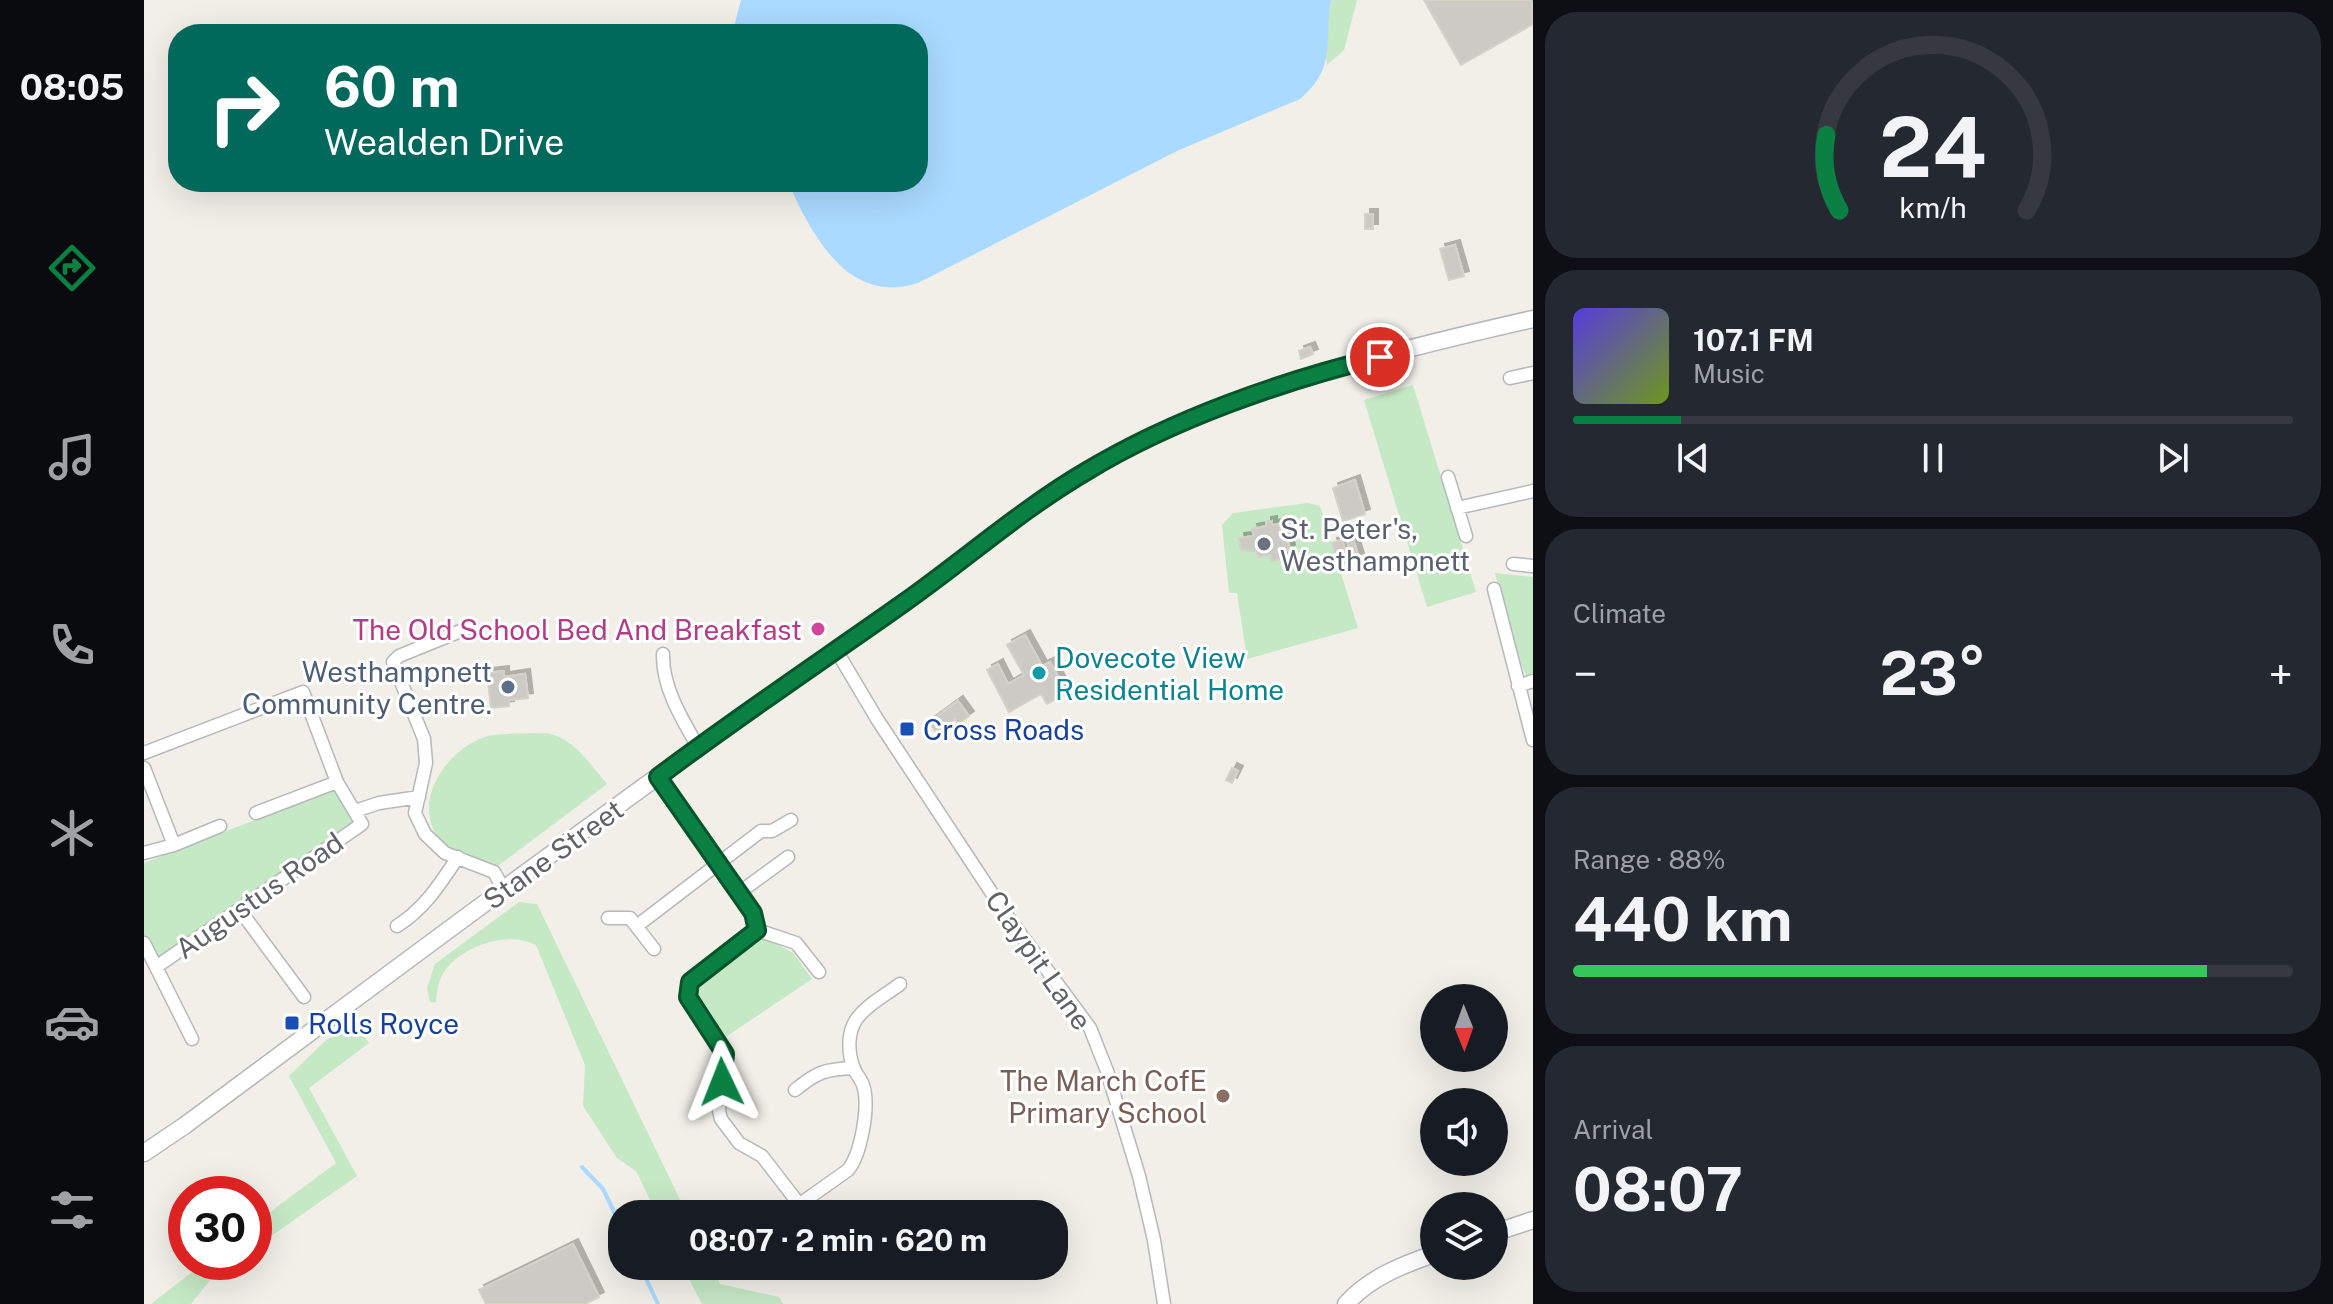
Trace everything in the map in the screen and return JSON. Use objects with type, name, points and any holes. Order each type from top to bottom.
[{"type":"street","name":"Stane Street","points":[[144,1153],[698,747],[940,577],[1030,507],[1088,470],[1158,434],[1235,402],[1364,361],[1533,319]]},
{"type":"street","points":[[1510,378],[1533,373]]},
{"type":"street","points":[[1448,477],[1466,536]]},
{"type":"street","points":[[1457,508],[1533,491]]},
{"type":"street","points":[[1513,564],[1533,566]]},
{"type":"street","points":[[1494,589],[1533,740]]},
{"type":"street","points":[[468,628],[399,656],[393,662],[424,739],[426,763],[415,813],[425,834],[445,853],[494,872],[504,890]]},
{"type":"street","name":"Claypit Lane","points":[[836,650],[877,719],[1005,913],[1090,1028],[1107,1071],[1139,1176],[1154,1240],[1164,1304]]},
{"type":"street","points":[[663,654],[662,668],[676,705],[698,747]]},
{"type":"street","points":[[1518,686],[1533,681]]},
{"type":"street","points":[[144,753],[303,692],[337,782],[355,811]]},
{"type":"street","points":[[144,768],[174,845]]},
{"type":"street","points":[[658,777],[740,892],[753,913],[757,930]]},
{"type":"street","points":[[256,813],[337,782]]},
{"type":"street","name":"Augustus Road","points":[[156,967],[362,824],[355,811],[379,803],[419,797]]},
{"type":"street","points":[[638,925],[761,831],[772,831],[791,820]]},
{"type":"street","points":[[144,853],[174,845],[220,826]]},
{"type":"street","points":[[397,926],[416,914],[431,898],[458,857]]},
{"type":"street","points":[[740,892],[788,857]]},
{"type":"street","points":[[239,909],[304,997]]},
{"type":"street","points":[[608,918],[630,918],[654,949]]},
{"type":"street","points":[[757,930],[796,943],[819,972]]},
{"type":"street","points":[[757,930],[690,982],[688,997],[725,1054],[719,1111],[721,1119],[739,1143],[762,1156],[796,1200]]},
{"type":"street","points":[[144,943],[192,1039]]},
{"type":"street","points":[[805,1200],[856,1161],[866,1110],[863,1085],[854,1068],[849,1041],[854,1022],[863,1011],[900,984]]},
{"type":"street","points":[[795,1090],[822,1071],[854,1068]]},
{"type":"street","points":[[1508,1228],[1533,1220]]},
{"type":"street","points":[[1346,1304],[1374,1281],[1420,1259]]},
{"type":"green space","points":[[1331,0],[1357,0],[1344,50],[1327,65],[1325,49]]},
{"type":"green space","points":[[1413,385],[1476,592],[1427,607],[1364,400]]},
{"type":"green space","points":[[1308,503],[1320,506],[1358,628],[1247,659],[1237,593],[1229,593],[1222,525],[1233,513]]},
{"type":"green space","points":[[1495,573],[1533,577],[1533,673],[1526,676],[1516,651]]},
{"type":"green space","points":[[547,733],[574,746],[607,784],[495,868],[445,846],[432,825],[429,810],[437,780],[457,753],[491,735]]},
{"type":"green space","points":[[337,788],[357,822],[157,961],[144,936],[144,863]]},
{"type":"green space","points":[[519,902],[537,904],[680,1200],[650,1200],[636,1171],[617,1158],[583,1106],[585,1065],[536,945],[512,939],[473,948],[444,972],[436,1002],[430,1002],[427,988],[435,964]]},
{"type":"green space","points":[[764,937],[793,953],[812,979],[727,1036],[703,1010],[697,987],[701,978],[754,939]]},
{"type":"green space","points":[[353,1021],[369,1043],[309,1088],[357,1176],[272,1235],[272,1211],[336,1163],[289,1076],[324,1042]]},
{"type":"green space","points":[[182,1280],[210,1280],[191,1304],[151,1304]]},
{"type":"green space","points":[[689,1280],[718,1280],[720,1284],[779,1297],[783,1304],[702,1304]]},
{"type":"water","points":[[741,0],[1331,0],[1324,65],[1312,88],[1300,99],[1177,151],[918,283],[893,287],[871,284],[852,275],[835,261],[808,223],[793,192],[928,192],[928,24],[735,24]]},
{"type":"building","points":[[1424,0],[1531,0],[1533,24],[1461,65]]},
{"type":"building","points":[[1365,214],[1373,214],[1373,229],[1365,229]]},
{"type":"building","points":[[1455,245],[1464,276],[1449,280],[1440,249]]},
{"type":"building","points":[[1310,347],[1313,354],[1301,359],[1299,351]]},
{"type":"building","points":[[1355,480],[1365,514],[1343,521],[1333,488]]},
{"type":"building","name":"St. Peter's, Westhampnett","points":[[1272,521],[1272,525],[1284,523],[1290,550],[1281,551],[1282,559],[1272,561],[1270,555],[1258,557],[1257,551],[1241,550],[1239,538],[1254,536],[1252,529],[1266,526],[1266,522]]},
{"type":"building","points":[[1351,532],[1359,558],[1353,560],[1345,534]]},
{"type":"building","points":[[1342,540],[1349,562],[1339,565],[1332,543]]},
{"type":"building","name":"Dovecote View Residential Home","points":[[1025,635],[1042,666],[1050,662],[1067,693],[1047,704],[1041,694],[1009,712],[987,670],[998,664],[1008,684],[1024,675],[1007,645]]},
{"type":"building","name":"Westhampnett Community Centre.","points":[[504,671],[504,677],[525,674],[528,698],[509,700],[509,706],[491,708],[487,673]]},
{"type":"building","points":[[958,701],[969,716],[958,724],[955,719],[936,732],[929,722]]},
{"type":"building","points":[[1232,768],[1238,771],[1232,783],[1226,780]]},
{"type":"building","points":[[573,1244],[599,1297],[585,1304],[486,1304],[479,1290]]},
{"type":"waterway","points":[[582,1167],[603,1189],[608,1200]]},
{"type":"waterway","points":[[647,1280],[658,1304]]},
{"type":"place","name":"St. Peter's, Westhampnett","points":[[1264,544]]},
{"type":"place","name":"The Old School Bed And Breakfast","points":[[818,629]]},
{"type":"place","name":"Dovecote View Residential Home","points":[[1039,673]]},
{"type":"place","name":"Westhampnett Community Centre.","points":[[508,687]]},
{"type":"place","name":"Cross Roads","points":[[907,729]]},
{"type":"place","name":"Rolls Royce","points":[[292,1023]]},
{"type":"place","name":"The March CofE Primary School","points":[[1223,1096]]},
{"type":"route","points":[[722,1082],[725,1054],[688,997],[690,982],[757,930],[753,913],[740,892],[658,777],[940,577],[1030,507],[1088,470],[1158,434],[1235,402],[1380,357]]}]
